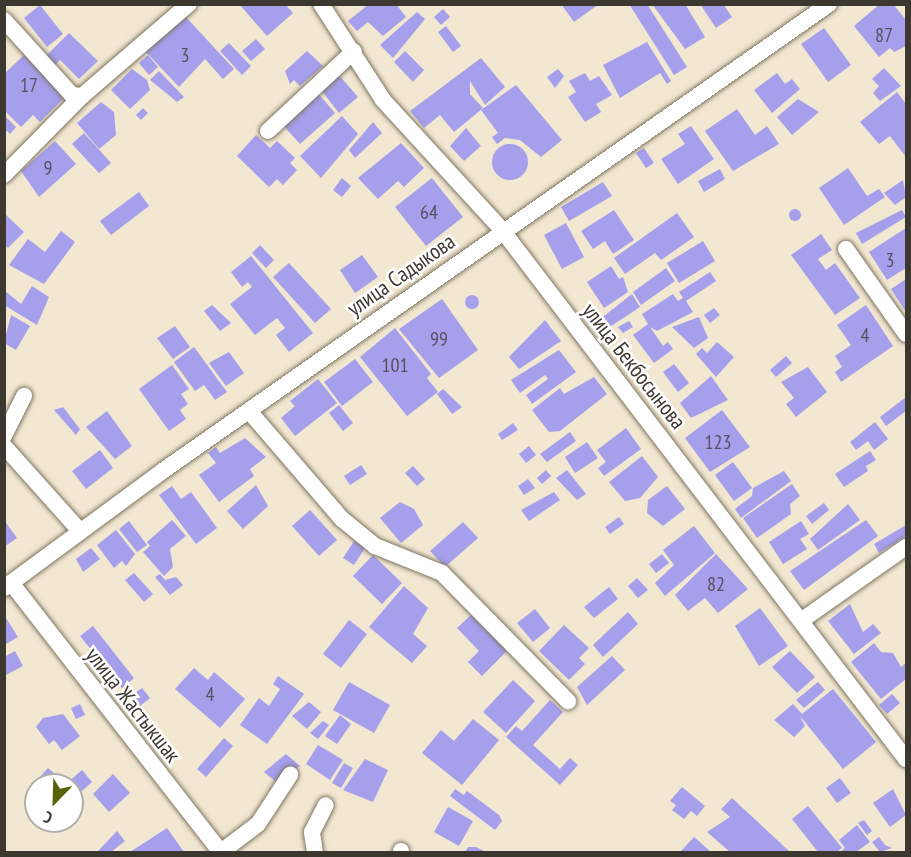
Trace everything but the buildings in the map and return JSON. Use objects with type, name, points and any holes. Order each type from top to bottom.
[{"type":"street","points":[[4,175],[82,96],[189,4]]},
{"type":"street","name":"улица Бекбосынова","points":[[321,4],[354,51],[383,99],[502,230],[906,759]]},
{"type":"street","name":"улица Садыкова","points":[[8,586],[80,531],[502,230],[829,4]]},
{"type":"street","points":[[4,20],[72,95],[82,96]]},
{"type":"street","points":[[268,131],[354,51]]},
{"type":"street","points":[[846,249],[906,334]]},
{"type":"street","points":[[4,436],[24,396]]},
{"type":"street","points":[[249,411],[342,519],[375,546],[442,573],[568,701]]},
{"type":"street","points":[[4,446],[80,531]]},
{"type":"street","points":[[802,620],[906,546]]},
{"type":"street","name":"улица Жастыкшак","points":[[8,586],[221,852]]},
{"type":"street","points":[[221,852],[258,824],[290,775]]},
{"type":"street","points":[[315,852],[312,832],[326,806]]}]
